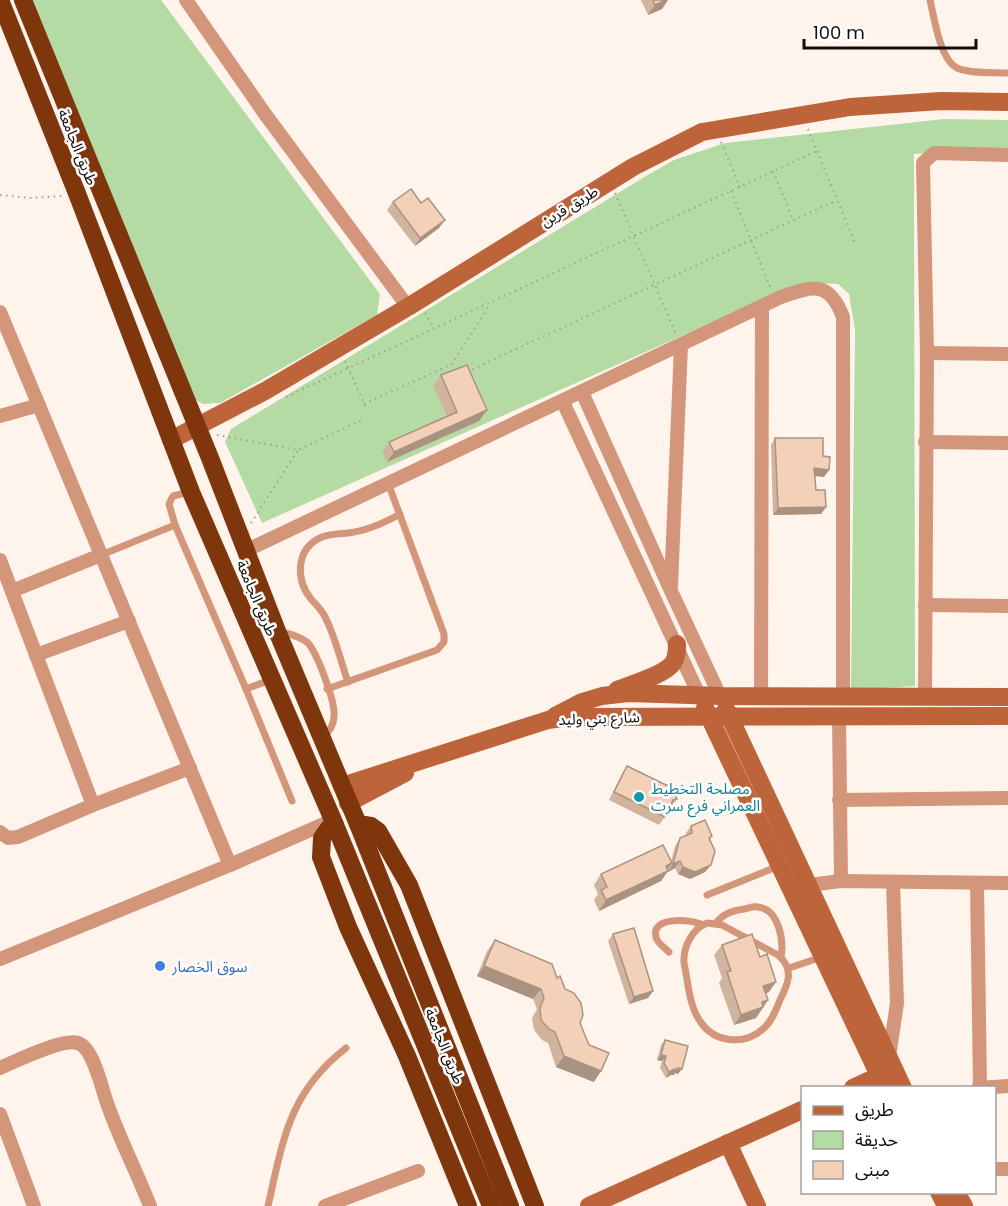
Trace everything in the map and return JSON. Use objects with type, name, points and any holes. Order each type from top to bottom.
[{"type":"highway","name":"طريق الجامعة","points":[[0,0],[191,492],[334,823],[491,1206]]},
{"type":"highway","name":"طريق الجامعة","points":[[23,0],[510,1206]]},
{"type":"highway","points":[[353,814],[378,831],[409,885],[535,1206]]},
{"type":"highway","points":[[334,823],[322,838],[321,857],[352,938],[407,1056],[468,1206]]},
{"type":"street","points":[[186,0],[265,114],[413,304]]},
{"type":"street","name":"طريق قرين","points":[[171,440],[199,432],[413,304],[610,181],[702,132],[850,107],[941,101],[1008,102]]},
{"type":"street","points":[[925,697],[927,353],[923,163],[934,153],[1008,155]]},
{"type":"street","points":[[242,545],[388,483],[762,306],[810,288],[819,289],[834,297],[843,317],[843,696]]},
{"type":"street","points":[[760,696],[762,306]]},
{"type":"street","points":[[0,312],[230,865]]},
{"type":"street","points":[[671,591],[681,345]]},
{"type":"street","points":[[927,353],[1008,354]]},
{"type":"street","points":[[582,392],[671,591],[809,885],[840,974],[882,1082],[863,1086]]},
{"type":"street","points":[[563,402],[822,957],[840,974],[889,1057],[902,1086]]},
{"type":"street","points":[[0,416],[39,405]]},
{"type":"street","points":[[926,442],[1008,443]]},
{"type":"street","points":[[12,591],[101,555]]},
{"type":"street","points":[[0,560],[93,805]]},
{"type":"street","points":[[925,605],[1008,606]]},
{"type":"street","points":[[36,655],[129,621]]},
{"type":"street","points":[[602,696],[665,670],[673,663],[677,644]]},
{"type":"street","name":"شارع بني وليد","points":[[548,720],[582,702],[602,696],[628,693],[720,696],[1008,697]]},
{"type":"street","name":"شارع بني وليد","points":[[548,720],[590,716],[1008,716]]},
{"type":"street","points":[[839,716],[841,881]]},
{"type":"street","points":[[342,786],[548,720]]},
{"type":"street","points":[[353,814],[426,760]]},
{"type":"street","points":[[0,832],[8,837],[18,837],[190,768]]},
{"type":"street","points":[[839,800],[1008,798]]},
{"type":"street","points":[[0,959],[334,823]]},
{"type":"street","points":[[809,885],[841,881],[1008,883]]},
{"type":"street","points":[[889,1057],[897,1003],[893,882]]},
{"type":"street","points":[[977,884],[979,1086]]},
{"type":"street","points":[[0,1068],[55,1046],[76,1042],[85,1047],[93,1062],[124,1148],[150,1206]]},
{"type":"street","points":[[588,1206],[801,1110]]},
{"type":"street","points":[[0,1114],[34,1206]]},
{"type":"street","points":[[728,1143],[757,1206]]},
{"type":"street","points":[[325,1206],[418,1171]]},
{"type":"lane","points":[[930,0],[944,52],[952,65],[966,70],[1008,73]]},
{"type":"lane","points":[[327,689],[437,650],[444,642],[444,634],[388,483]]},
{"type":"lane","points":[[191,492],[173,496],[169,504],[175,525],[292,801]]},
{"type":"lane","points":[[348,682],[328,621],[304,586],[300,572],[302,555],[308,545],[320,538],[335,533],[362,530],[385,523],[400,514]]},
{"type":"lane","points":[[101,555],[175,525]]},
{"type":"lane","points":[[277,631],[297,636],[310,646],[333,705],[334,719],[330,732],[321,738]]},
{"type":"lane","points":[[246,689],[273,679]]},
{"type":"lane","points":[[707,895],[779,866]]},
{"type":"lane","points":[[716,923],[730,911],[756,906],[764,908],[777,923],[781,934],[783,946],[781,957]]},
{"type":"lane","points":[[669,951],[656,938],[659,926],[686,919],[703,925]]},
{"type":"lane","points":[[716,923],[781,957],[789,968],[788,983],[771,1019],[763,1029],[739,1040],[726,1039],[714,1034],[696,1016],[684,963],[685,951],[696,930],[703,925],[716,923]]},
{"type":"lane","points":[[789,968],[822,957]]},
{"type":"lane","points":[[268,1206],[283,1143],[296,1106],[317,1074],[346,1048]]},
{"type":"path","points":[[802,115],[855,243]]},
{"type":"path","points":[[715,129],[740,187]]},
{"type":"path","points":[[283,398],[817,151]]},
{"type":"path","points":[[773,171],[793,220]]},
{"type":"path","points":[[610,181],[681,345]]},
{"type":"path","points":[[730,191],[776,300]]},
{"type":"path","points":[[0,195],[30,198],[78,196]]},
{"type":"path","points":[[466,372],[837,200]]},
{"type":"path","points":[[364,404],[452,364],[491,302]]},
{"type":"path","points":[[413,304],[434,328]]},
{"type":"path","points":[[339,348],[367,410]]},
{"type":"path","points":[[242,545],[298,450],[362,420]]},
{"type":"path","points":[[199,432],[298,450]]},
{"type":"green space","points":[[27,0],[161,0],[380,294],[377,315],[220,403],[203,404],[189,397]]},
{"type":"green space","points":[[944,119],[1008,120],[1008,150],[914,154],[915,686],[851,690],[855,330],[849,294],[838,284],[813,283],[780,292],[262,523],[225,442],[231,429],[646,176],[674,160],[725,143]]},
{"type":"building","points":[[653,0],[666,0],[655,5]]},
{"type":"building","points":[[411,189],[421,203],[428,198],[445,220],[420,238],[393,202]]},
{"type":"building","points":[[467,365],[487,410],[394,452],[389,442],[457,412],[441,375]]},
{"type":"building","points":[[775,438],[823,438],[823,456],[830,457],[829,470],[814,468],[816,490],[825,490],[826,507],[778,508]]},
{"type":"building","name":"مصلحة التخطيط العمراني فرع سرت","points":[[627,766],[666,785],[671,785],[677,799],[673,800],[665,817],[614,792]]},
{"type":"building","points":[[705,820],[715,851],[711,865],[695,872],[683,867],[680,861],[673,864],[680,838],[692,833],[691,826]]},
{"type":"building","points":[[663,845],[672,863],[666,866],[668,871],[606,900],[601,890],[607,887],[601,874]]},
{"type":"building","points":[[634,928],[653,991],[634,997],[613,934]]},
{"type":"building","points":[[752,934],[760,957],[767,954],[776,982],[763,986],[768,1000],[762,1002],[763,1007],[741,1015],[727,972],[731,971],[722,945]]},
{"type":"building","points":[[495,940],[552,964],[557,978],[560,976],[565,989],[574,993],[581,1003],[583,1015],[580,1023],[589,1045],[609,1053],[601,1071],[564,1056],[555,1032],[541,1020],[540,1008],[544,998],[541,989],[484,966]]},
{"type":"building","points":[[665,1040],[688,1046],[682,1069],[678,1068],[678,1070],[669,1072],[664,1063],[666,1056],[661,1055]]},
{"type":"place","name":"مصلحة التخطيط العمراني فرع سرت","points":[[639,797]]},
{"type":"place","name":"سوق الخصار","points":[[160,966]]}]
